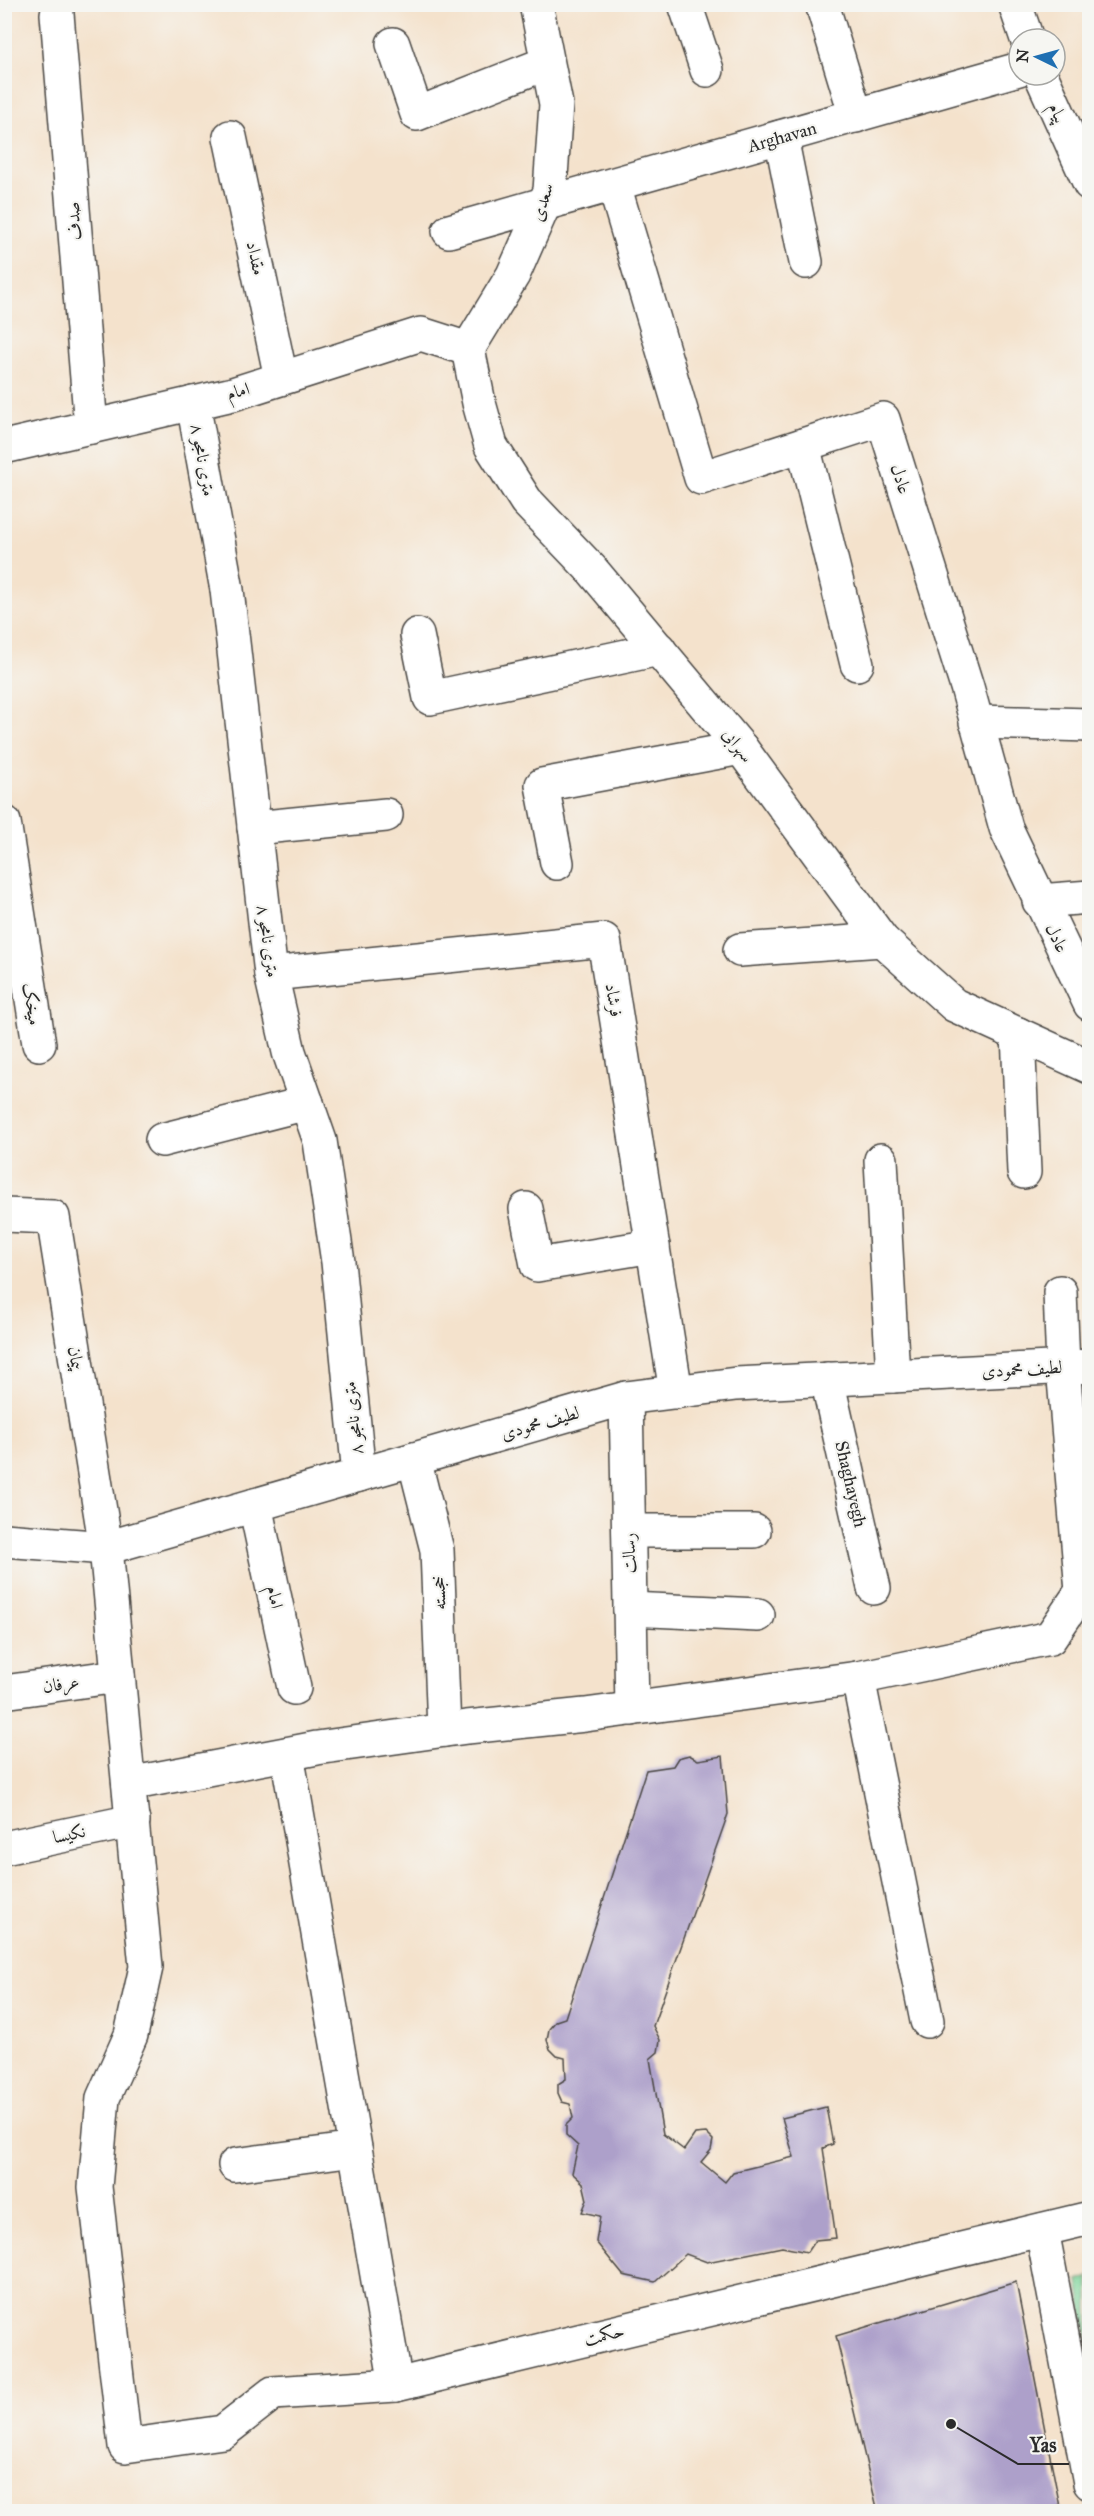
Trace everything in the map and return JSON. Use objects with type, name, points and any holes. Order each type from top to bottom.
[{"type":"street","name":"سعدی","points":[[468,349],[513,275],[550,191],[556,104],[536,4]]},
{"type":"street","points":[[685,4],[707,70]]},
{"type":"street","points":[[822,4],[856,116]]},
{"type":"street","points":[[1015,4],[1023,27]]},
{"type":"street","name":"صدف","points":[[57,14],[91,427]]},
{"type":"street","points":[[393,44],[417,114],[547,63]]},
{"type":"street","name":"Arghavan","points":[[449,231],[1007,72]]},
{"type":"street","name":"پیام","points":[[1046,87],[1089,184]]},
{"type":"street","points":[[781,137],[806,262]]},
{"type":"street","name":"مقداد","points":[[230,138],[281,378]]},
{"type":"street","name":"عادل","points":[[614,185],[701,478],[883,419],[1006,828],[1089,1004]]},
{"type":"street","name":"امام","points":[[4,447],[233,394],[421,334],[468,349]]},
{"type":"street","name":"سهرابی","points":[[468,349],[491,446],[526,501],[592,570],[741,748],[882,940],[954,1005],[1089,1067]]},
{"type":"street","name":"۸ متری نامجو","points":[[193,403],[227,590],[271,974],[289,1052],[320,1141],[338,1262],[359,1475]]},
{"type":"street","points":[[804,445],[857,664]]},
{"type":"street","points":[[417,635],[430,698],[659,650]]},
{"type":"street","points":[[976,722],[1089,725]]},
{"type":"street","points":[[557,863],[542,785],[741,748]]},
{"type":"street","points":[[254,828],[386,814]]},
{"type":"street","name":"میخک","points":[[4,822],[16,974],[39,1044]]},
{"type":"street","points":[[1040,901],[1089,897]]},
{"type":"street","name":"فرشاد","points":[[271,974],[604,940],[676,1392]]},
{"type":"street","points":[[740,950],[882,940]]},
{"type":"street","points":[[1018,1034],[1024,1172]]},
{"type":"street","points":[[162,1140],[307,1103]]},
{"type":"street","points":[[881,1160],[893,1376]]},
{"type":"street","points":[[526,1209],[537,1265],[653,1246]]},
{"type":"street","name":"پیمان","points":[[4,1215],[53,1217],[106,1548]]},
{"type":"street","points":[[129,1784],[287,1754],[444,1730],[632,1709],[858,1678],[1050,1638],[1082,1591],[1076,1366],[1060,1292]]},
{"type":"street","name":"لطیف محمودی","points":[[4,1540],[106,1548],[626,1398],[736,1384],[1076,1366]]},
{"type":"street","name":"Shaghayegh","points":[[828,1379],[874,1588]]},
{"type":"street","name":"رسالت","points":[[626,1398],[632,1709]]},
{"type":"street","name":"خجسته","points":[[414,1459],[437,1550],[444,1730]]},
{"type":"street","name":"امام","points":[[255,1505],[294,1688]]},
{"type":"street","points":[[629,1531],[754,1531]]},
{"type":"street","points":[[106,1548],[133,1821]]},
{"type":"street","points":[[630,1609],[758,1615]]},
{"type":"street","name":"عرفان","points":[[4,1692],[118,1676]]},
{"type":"street","points":[[858,1678],[927,2021]]},
{"type":"street","points":[[287,1754],[396,2385]]},
{"type":"street","name":"نکیسا","points":[[4,1848],[133,1821]]},
{"type":"street","name":"حکمت","points":[[133,1821],[146,1967],[131,2035],[103,2098],[95,2187],[125,2446],[223,2432],[273,2393],[396,2385],[1089,2218]]},
{"type":"street","points":[[235,2164],[355,2149]]},
{"type":"street","points":[[1041,2230],[1089,2483]]},
{"type":"green space","points":[[1089,2277],[1089,2349],[1078,2281]]},
{"type":"building","points":[[689,1755],[698,1760],[723,1756],[728,1814],[653,2026],[660,2040],[658,2052],[650,2059],[663,2134],[684,2150],[695,2134],[706,2133],[713,2140],[711,2150],[701,2162],[725,2182],[733,2172],[794,2157],[782,2118],[826,2107],[833,2144],[823,2148],[836,2238],[815,2240],[807,2252],[782,2247],[707,2262],[686,2254],[655,2282],[623,2275],[596,2242],[600,2216],[582,2212],[587,2200],[583,2183],[572,2173],[578,2146],[566,2135],[566,2125],[573,2118],[570,2104],[562,2102],[558,2093],[558,2084],[566,2079],[565,2058],[557,2056],[550,2049],[547,2040],[549,2029],[556,2021],[565,2018],[646,1770],[673,1766],[678,1758]]},
{"type":"building","points":[[1016,2282],[1061,2512],[878,2512],[836,2336]]},
{"type":"place","name":"Yas","points":[[951,2424]]}]
